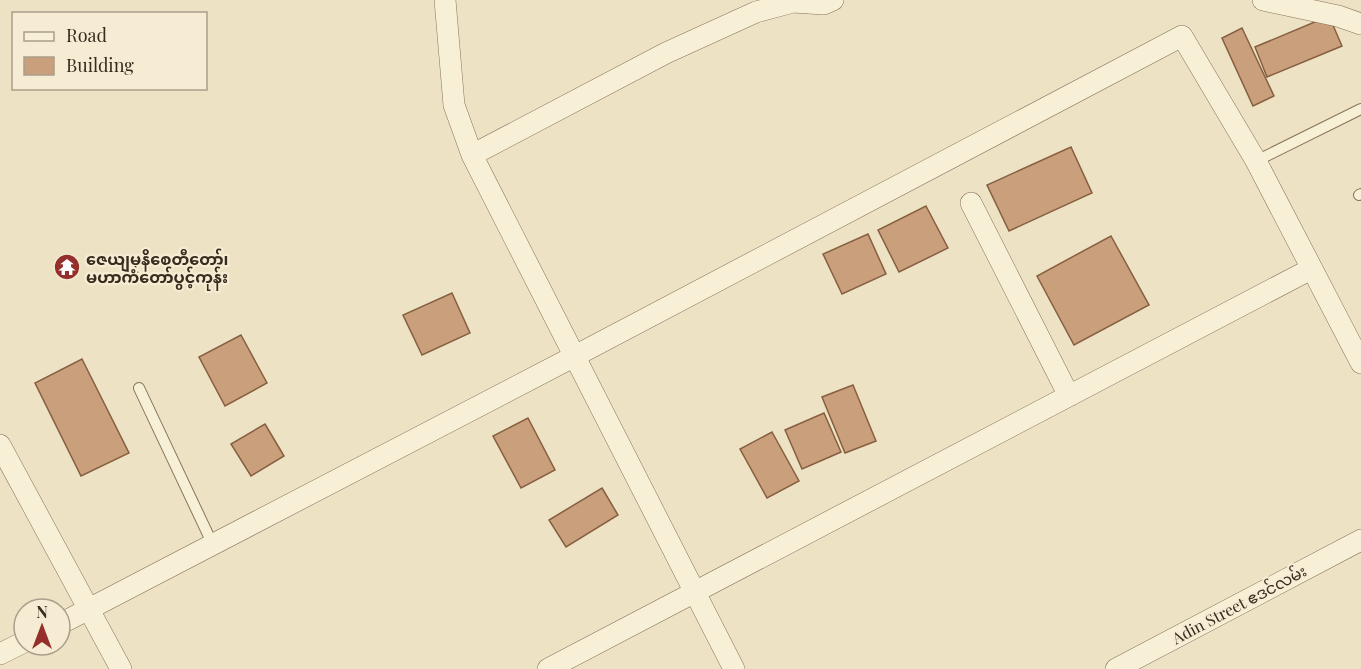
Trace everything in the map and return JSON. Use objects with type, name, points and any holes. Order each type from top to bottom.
[{"type":"street","points":[[445,0],[454,105],[471,155],[734,669]]},
{"type":"street","points":[[471,155],[666,53],[756,12],[793,2],[824,4],[833,0]]},
{"type":"street","points":[[1263,0],[1338,8],[1361,24]]},
{"type":"street","points":[[72,618],[1182,36],[1257,161],[1361,363]]},
{"type":"street","points":[[971,203],[1069,396]]},
{"type":"street","points":[[548,669],[1311,269]]},
{"type":"street","points":[[0,445],[121,669]]},
{"type":"street","name":"Adin Street ဧဒင်လမ်း","points":[[1116,669],[1361,540]]},
{"type":"lane","points":[[1257,161],[1361,109]]},
{"type":"lane","points":[[140,388],[213,545]]},
{"type":"building","points":[[1329,16],[1342,46],[1267,77],[1255,47]]},
{"type":"building","points":[[1242,28],[1274,96],[1253,106],[1222,38]]},
{"type":"building","points":[[1071,147],[1092,193],[1009,231],[987,185]]},
{"type":"building","points":[[926,206],[948,248],[899,272],[878,230]]},
{"type":"building","points":[[868,234],[886,274],[842,294],[823,254]]},
{"type":"building","points":[[1111,236],[1149,305],[1074,345],[1037,276]]},
{"type":"building","points":[[452,293],[470,333],[422,355],[403,315]]},
{"type":"building","points":[[241,335],[267,383],[225,406],[199,357]]},
{"type":"building","points":[[82,359],[129,453],[81,476],[35,383]]},
{"type":"building","points":[[853,385],[876,441],[845,453],[822,397]]},
{"type":"building","points":[[824,413],[841,452],[802,469],[785,430]]},
{"type":"building","points":[[528,418],[555,470],[521,488],[493,436]]},
{"type":"building","points":[[265,424],[284,456],[251,476],[231,444]]},
{"type":"building","points":[[772,432],[799,481],[767,498],[740,449]]},
{"type":"building","points":[[602,488],[618,515],[566,547],[549,520]]},
{"type":"place","name":"ဇေယျမုနိစေတီတော်၊ မဟာကံတော်ပွင့်ကုန်း","points":[[67,267]]}]
